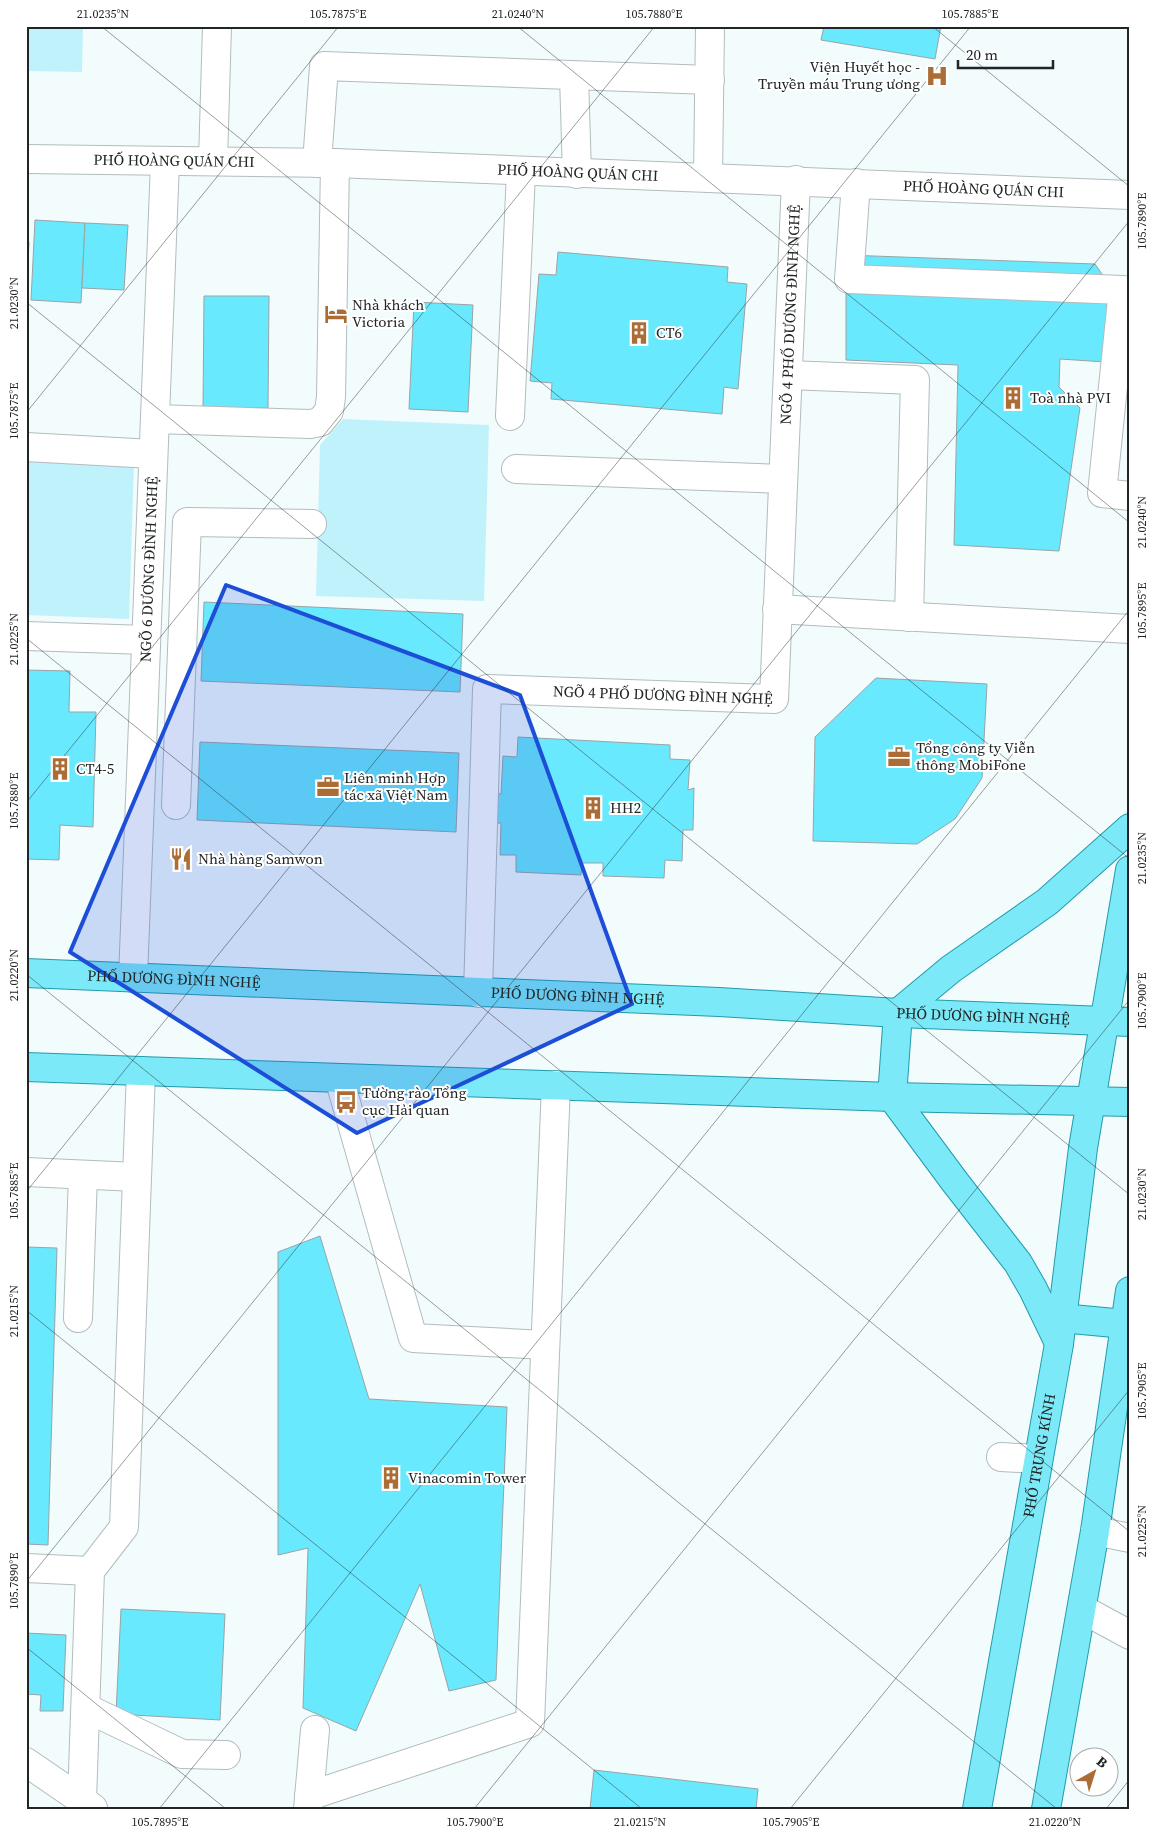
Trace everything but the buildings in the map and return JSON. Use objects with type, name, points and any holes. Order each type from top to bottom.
[{"type":"main road","points":[[1060,1344],[1018,1263],[892,1097],[898,1013],[951,969],[1048,902],[1130,828]]},
{"type":"main road","name":"PHỐ TRUNG KÍNH","points":[[976,1809],[1037,1460],[1060,1344],[1083,1148],[1091,1102],[1118,1021],[1130,870]]},
{"type":"main road","name":"PHỐ DƯƠNG ĐÌNH NGHỆ","points":[[26,973],[719,1002],[898,1013],[1118,1021]]},
{"type":"main road","points":[[26,1066],[892,1097],[1130,1102]]},
{"type":"main road","points":[[1046,1809],[1095,1531],[1125,1337],[1130,1290]]},
{"type":"main road","points":[[1062,1318],[1125,1337]]},
{"type":"street","points":[[213,161],[217,26]]},
{"type":"street","points":[[708,177],[710,26]]},
{"type":"street","points":[[155,419],[310,424],[320,422],[328,411],[331,396],[324,66],[710,80]]},
{"type":"street","points":[[574,76],[577,174]]},
{"type":"street","name":"PHỐ HOÀNG QUÁN CHI","points":[[26,159],[326,163],[521,172],[796,180],[1130,195]]},
{"type":"street","name":"NGÕ 6 DƯƠNG ĐÌNH NGHỆ","points":[[133,978],[165,162]]},
{"type":"street","points":[[510,416],[521,172]]},
{"type":"street","name":"NGÕ 4 PHỐ DƯƠNG ĐÌNH NGHỆ","points":[[478,993],[487,688],[774,699],[796,180]]},
{"type":"street","points":[[856,183],[849,279],[1123,290],[1126,308],[1102,493],[1130,496]]},
{"type":"street","points":[[788,375],[915,380],[908,617]]},
{"type":"street","points":[[26,447],[153,454]]},
{"type":"street","points":[[516,469],[783,479]]},
{"type":"street","points":[[176,805],[187,522],[312,524]]},
{"type":"street","points":[[778,609],[1130,629]]},
{"type":"street","points":[[26,636],[146,640]]},
{"type":"street","points":[[88,1804],[86,1708],[90,1571],[124,1527],[141,1071]]},
{"type":"street","points":[[339,1078],[413,1338],[545,1345]]},
{"type":"street","points":[[315,1730],[309,1802],[530,1723],[556,1085]]},
{"type":"street","points":[[26,1172],[137,1177]]},
{"type":"street","points":[[78,1318],[83,1175]]},
{"type":"street","points":[[1001,1457],[1037,1460]]},
{"type":"street","points":[[1095,1531],[1130,1538]]},
{"type":"street","points":[[26,1568],[90,1571]]},
{"type":"street","points":[[1082,1609],[1130,1635]]},
{"type":"street","points":[[86,1708],[182,1754],[226,1754]]},
{"type":"street","points":[[26,1762],[88,1804]]},
{"type":"highlighted area","points":[[226,585],[520,695],[632,1004],[357,1133],[70,952]]},
{"type":"shaded area","points":[[26,26],[83,26],[82,72],[26,71]]},
{"type":"shaded area","points":[[343,419],[489,425],[484,601],[316,596],[320,445]]},
{"type":"shaded area","points":[[26,460],[134,464],[129,619],[26,615]]},
{"type":"place","name":"Viện Huyết học - Truyền máu Trung ương","points":[[937,76]]},
{"type":"place","name":"Nhà khách Victoria","points":[[336,314]]},
{"type":"place","name":"CT6","points":[[639,333]]},
{"type":"place","name":"Toà nhà PVI","points":[[1013,398]]},
{"type":"place","name":"Tổng công ty Viễn thông MobiFone","points":[[899,757]]},
{"type":"place","name":"CT4-5","points":[[60,769]]},
{"type":"place","name":"Liên minh Hợp tác xã Việt Nam","points":[[328,787]]},
{"type":"place","name":"HH2","points":[[593,808]]},
{"type":"place","name":"Nhà hàng Samwon","points":[[181,859]]},
{"type":"place","name":"Tường rào Tổng cục Hải quan","points":[[346,1102]]},
{"type":"place","name":"Vinacomin Tower","points":[[391,1478]]}]
